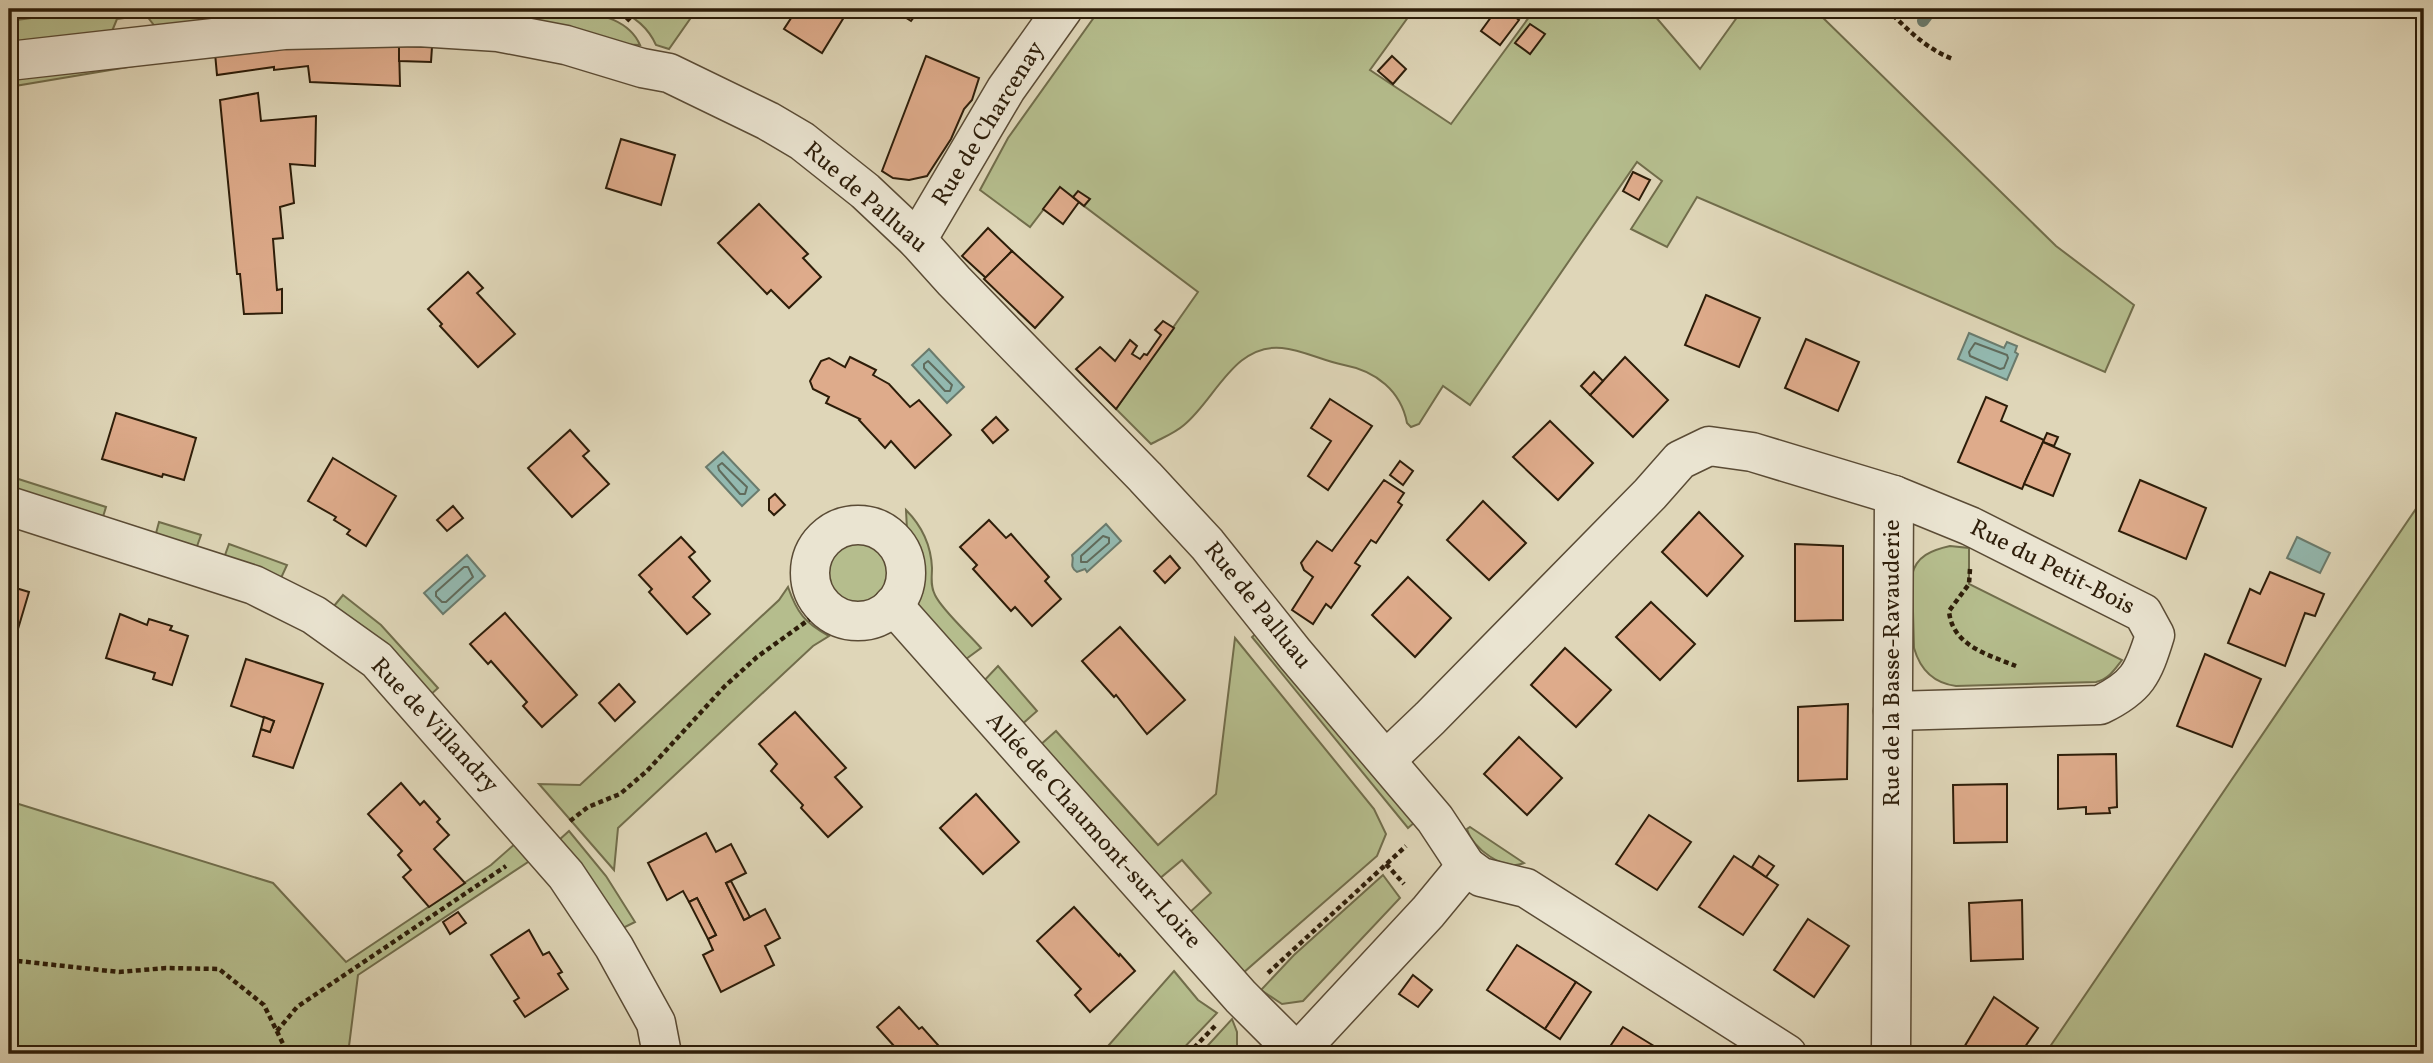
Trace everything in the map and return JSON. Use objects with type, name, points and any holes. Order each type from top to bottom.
[{"type":"street","name":"Rue de Charcenay","points":[[917,240],[1006,89],[1063,9]]},
{"type":"street","name":"Rue de Palluau","points":[[9,61],[284,30],[418,27],[498,32],[566,45],[642,68],[669,73],[768,121],[802,141],[855,183],[917,240],[1146,477],[1207,544],[1294,654],[1435,819],[1466,866]]},
{"type":"street","name":"Rue de la Basse-Ravauderie","points":[[1385,760],[1622,523],[1680,460],[1709,446],[1752,452],[1894,495],[1891,1054]]},
{"type":"street","name":"Rue du Petit-Bois","points":[[1893,710],[2100,705],[2124,693],[2145,668],[2155,635],[2143,613],[1970,526],[1894,495]]},
{"type":"street","name":"Rue de Villandry","points":[[9,506],[254,585],[314,615],[377,660],[566,875],[614,947],[656,1023],[662,1054]]},
{"type":"street","name":"Allée de Chaumont-sur-Loire","points":[[893,605],[1241,997],[1297,1054]]},
{"type":"street","points":[[1297,1054],[1428,912],[1466,866],[1481,877],[1526,888],[1787,1054]]},
{"type":"path","points":[[9,11],[29,9]]},
{"type":"path","points":[[1887,9],[1911,33],[1937,53],[1954,59]]},
{"type":"path","points":[[1970,526],[1970,581],[1949,611],[1950,619],[1965,643],[2017,667],[2028,669]]},
{"type":"path","points":[[1188,1054],[1241,997],[1435,819]]},
{"type":"path","points":[[1386,864],[1409,890]]},
{"type":"path","points":[[9,960],[119,972],[166,968],[219,969],[264,1005],[288,1054]]},
{"type":"green space","points":[[99,9],[573,9],[612,19],[628,29],[640,45],[157,29],[146,15],[117,19],[110,36],[9,49],[9,21]]},
{"type":"green space","points":[[616,9],[697,9],[669,49],[656,45],[640,23]]},
{"type":"green space","points":[[1100,9],[1414,9],[1370,70],[1451,124],[1535,9],[1649,9],[1700,69],[1743,9],[1814,9],[2056,246],[2134,305],[2105,372],[1697,197],[1667,247],[1631,229],[1662,181],[1637,162],[1470,405],[1443,386],[1419,424],[1411,427],[1393,392],[1366,372],[1290,349],[1265,349],[1251,354],[1238,364],[1184,425],[1151,444],[1116,409],[1198,292],[1060,188],[1030,227],[980,190],[1008,138]]},
{"type":"green space","points":[[158,62],[9,87],[9,76]]},
{"type":"green space","points":[[9,476],[106,507],[102,520],[9,492]]},
{"type":"green space","points":[[2424,497],[2424,1054],[2045,1054]]},
{"type":"green space","points":[[906,510],[917,523],[928,544],[932,585],[938,601],[981,648],[962,662],[916,609],[921,563],[907,530]]},
{"type":"green space","points":[[159,522],[201,535],[196,549],[155,537]]},
{"type":"green space","points":[[852,540],[864,540],[880,549],[887,559],[887,583],[880,593],[864,602],[852,602],[841,597],[832,588],[827,577],[827,565],[832,554],[841,545]]},
{"type":"green space","points":[[229,544],[287,565],[281,578],[224,558]]},
{"type":"green space","points":[[1950,546],[1969,548],[1969,584],[2122,660],[2108,676],[2096,682],[1956,686],[1934,678],[1920,662],[1914,648],[1912,575],[1917,563],[1926,555]]},
{"type":"green space","points":[[788,587],[803,616],[829,636],[813,646],[618,828],[614,870],[539,784],[580,785],[779,600]]},
{"type":"green space","points":[[343,595],[381,625],[438,688],[428,697],[334,606]]},
{"type":"green space","points":[[1259,631],[1415,822],[1408,828],[1252,637]]},
{"type":"green space","points":[[1235,638],[1374,809],[1386,834],[1377,856],[1243,973],[1189,913],[1211,893],[1182,860],[1159,879],[1039,746],[1056,731],[1158,845],[1216,794]]},
{"type":"green space","points":[[998,666],[1037,711],[1020,726],[980,685]]},
{"type":"green space","points":[[9,801],[273,883],[346,962],[491,865],[516,843],[531,860],[358,975],[348,1054],[9,1054]]},
{"type":"green space","points":[[1470,827],[1524,863],[1507,864],[1490,856],[1475,844],[1467,829]]},
{"type":"green space","points":[[569,831],[606,876],[635,922],[621,929],[558,841]]},
{"type":"green space","points":[[1383,875],[1400,898],[1303,1001],[1282,1004],[1261,990],[1294,955]]},
{"type":"green space","points":[[1174,971],[1198,1000],[1217,1013],[1178,1054],[1101,1054]]},
{"type":"green space","points":[[1232,1019],[1237,1032],[1237,1054],[1200,1054]]},
{"type":"water","points":[[1969,333],[2004,348],[2007,342],[2017,346],[2015,352],[2018,354],[2007,380],[1958,359]]},
{"type":"water","points":[[929,349],[964,387],[947,403],[912,365]]},
{"type":"water","points":[[723,452],[759,490],[742,506],[706,467]]},
{"type":"water","points":[[1106,524],[1121,541],[1087,572],[1085,569],[1077,572],[1072,566],[1072,555]]},
{"type":"water","points":[[2297,537],[2330,553],[2320,573],[2287,558]]},
{"type":"water","points":[[467,555],[485,576],[443,614],[424,593]]},
{"type":"building","points":[[797,9],[849,9],[822,53],[784,29]]},
{"type":"building","points":[[892,9],[920,9],[911,21]]},
{"type":"building","points":[[1497,9],[1505,9],[1519,20],[1500,45],[1481,31]]},
{"type":"building","points":[[1530,24],[1545,34],[1530,54],[1515,43]]},
{"type":"building","points":[[303,43],[399,46],[400,86],[310,82],[308,66],[274,70],[274,67],[217,75],[215,53]]},
{"type":"building","points":[[399,46],[432,47],[431,62],[399,61]]},
{"type":"building","points":[[926,56],[979,78],[972,100],[964,109],[951,139],[927,176],[909,180],[893,178],[882,171]]},
{"type":"building","points":[[1392,56],[1406,69],[1393,84],[1378,71]]},
{"type":"building","points":[[258,93],[261,121],[316,116],[315,166],[290,164],[294,203],[280,207],[283,238],[273,239],[277,290],[282,289],[282,313],[244,314],[240,274],[237,274],[220,100]]},
{"type":"building","points":[[621,139],[675,155],[661,205],[606,188]]},
{"type":"building","points":[[1633,172],[1650,180],[1639,200],[1623,191]]},
{"type":"building","points":[[1060,187],[1079,202],[1063,224],[1043,209]]},
{"type":"building","points":[[1078,191],[1090,199],[1084,206],[1073,197]]},
{"type":"building","points":[[759,204],[808,254],[803,258],[821,277],[789,308],[771,290],[767,294],[718,243]]},
{"type":"building","points":[[988,228],[1012,251],[986,278],[962,256]]},
{"type":"building","points":[[1012,251],[1063,297],[1035,328],[984,279]]},
{"type":"building","points":[[468,272],[483,288],[477,293],[515,334],[478,367],[428,309]]},
{"type":"building","points":[[1706,295],[1760,318],[1739,367],[1685,345]]},
{"type":"building","points":[[1163,321],[1174,328],[1116,409],[1076,369],[1100,347],[1115,361],[1130,340],[1137,346],[1132,354],[1140,359],[1144,354],[1147,355],[1161,335],[1155,330]]},
{"type":"building","points":[[1806,339],[1859,362],[1838,411],[1785,388]]},
{"type":"building","points":[[850,357],[876,370],[873,375],[889,384],[910,407],[919,400],[951,435],[915,468],[891,441],[885,448],[860,419],[826,403],[829,397],[813,389],[810,381],[821,361],[829,358],[845,367]]},
{"type":"building","points":[[1625,357],[1668,400],[1633,437],[1590,395]]},
{"type":"building","points":[[1594,372],[1603,381],[1590,395],[1581,386]]},
{"type":"building","points":[[1986,397],[2007,406],[2001,421],[2044,440],[2022,489],[1958,462]]},
{"type":"building","points":[[1330,399],[1372,426],[1328,490],[1308,476],[1331,441],[1311,428]]},
{"type":"building","points":[[116,413],[196,438],[184,480],[163,474],[162,477],[102,459]]},
{"type":"building","points":[[996,417],[1008,430],[993,443],[982,430]]},
{"type":"building","points":[[1550,421],[1593,463],[1558,500],[1513,457]]},
{"type":"building","points":[[570,430],[589,451],[583,456],[609,484],[572,517],[528,468]]},
{"type":"building","points":[[2047,433],[2058,437],[2054,446],[2043,442]]},
{"type":"building","points":[[2043,442],[2070,454],[2053,496],[2024,484]]},
{"type":"building","points":[[333,458],[396,496],[366,546],[347,534],[350,530],[334,520],[336,517],[308,501]]},
{"type":"building","points":[[1400,461],[1413,471],[1403,485],[1390,475]]},
{"type":"building","points":[[1384,480],[1404,493],[1398,502],[1402,505],[1376,543],[1371,540],[1355,563],[1360,566],[1331,608],[1326,604],[1313,624],[1292,610],[1313,577],[1304,570],[1301,563],[1317,541],[1332,551]]},
{"type":"building","points":[[2140,480],[2206,508],[2186,559],[2119,531]]},
{"type":"building","points":[[775,494],[785,505],[774,515],[769,510],[769,499]]},
{"type":"building","points":[[1483,501],[1526,543],[1489,580],[1447,540]]},
{"type":"building","points":[[453,506],[463,518],[447,531],[437,520]]},
{"type":"building","points":[[1699,512],[1743,556],[1707,596],[1662,552]]},
{"type":"building","points":[[989,520],[1006,538],[1011,534],[1049,577],[1045,581],[1061,599],[1032,626],[1015,607],[1011,611],[973,569],[977,565],[960,547]]},
{"type":"building","points":[[681,537],[695,552],[689,557],[710,581],[693,597],[710,614],[687,634],[649,592],[652,589],[639,575]]},
{"type":"building","points":[[1795,544],[1843,546],[1843,620],[1795,621]]},
{"type":"building","points":[[1170,556],[1180,568],[1165,583],[1154,571]]},
{"type":"building","points":[[2270,572],[2324,594],[2315,616],[2305,613],[2285,666],[2228,643],[2250,589],[2260,594]]},
{"type":"building","points":[[1408,577],[1451,618],[1415,657],[1372,615]]},
{"type":"building","points":[[9,586],[29,592],[15,639],[9,637]]},
{"type":"building","points":[[1651,602],[1695,644],[1660,680],[1616,637]]},
{"type":"building","points":[[505,613],[577,695],[542,727],[523,706],[527,702],[491,661],[488,664],[470,644]]},
{"type":"building","points":[[120,614],[147,625],[149,619],[172,626],[170,630],[188,636],[172,685],[153,679],[155,673],[106,658]]},
{"type":"building","points":[[1120,627],[1185,700],[1147,734],[1116,695],[1114,697],[1082,661]]},
{"type":"building","points":[[1565,648],[1611,690],[1576,727],[1531,685]]},
{"type":"building","points":[[2205,654],[2261,679],[2232,747],[2177,726]]},
{"type":"building","points":[[246,659],[323,684],[293,768],[253,756],[261,729],[270,732],[274,721],[231,706]]},
{"type":"building","points":[[619,684],[635,702],[615,721],[599,703]]},
{"type":"building","points":[[1848,704],[1847,779],[1798,781],[1798,707]]},
{"type":"building","points":[[795,712],[846,768],[835,777],[862,807],[828,837],[771,771],[777,764],[759,744]]},
{"type":"building","points":[[264,717],[274,721],[270,732],[261,729]]},
{"type":"building","points":[[1519,737],[1562,778],[1527,815],[1484,774]]},
{"type":"building","points":[[2116,754],[2117,807],[2109,808],[2110,813],[2086,814],[2086,807],[2058,809],[2058,755]]},
{"type":"building","points":[[401,783],[420,805],[424,801],[440,819],[437,822],[449,835],[434,849],[465,883],[429,907],[403,877],[411,870],[398,855],[402,851],[368,814]]},
{"type":"building","points":[[2007,784],[2007,842],[1954,843],[1953,785]]},
{"type":"building","points":[[976,794],[1019,842],[983,874],[940,828]]},
{"type":"building","points":[[1649,815],[1691,842],[1657,890],[1616,864]]},
{"type":"building","points":[[706,833],[716,852],[731,844],[746,873],[726,883],[744,920],[765,909],[780,938],[765,946],[774,965],[721,992],[703,955],[713,950],[708,939],[716,935],[697,898],[689,902],[683,891],[667,900],[648,863]]},
{"type":"building","points":[[1734,856],[1778,885],[1743,935],[1699,907]]},
{"type":"building","points":[[1759,856],[1774,866],[1766,877],[1752,867]]},
{"type":"building","points":[[731,881],[750,917],[744,920],[726,883]]},
{"type":"building","points":[[697,898],[716,935],[708,939],[689,902]]},
{"type":"building","points":[[2022,900],[2023,959],[1971,961],[1969,903]]},
{"type":"building","points":[[1074,907],[1135,971],[1090,1012],[1075,995],[1081,989],[1037,941]]},
{"type":"building","points":[[458,912],[466,923],[450,934],[443,922]]},
{"type":"building","points":[[1808,919],[1849,946],[1814,997],[1774,970]]},
{"type":"building","points":[[529,930],[543,955],[549,952],[562,972],[558,974],[568,989],[525,1017],[514,1001],[519,998],[491,955]]},
{"type":"building","points":[[1517,945],[1576,982],[1545,1029],[1487,990]]},
{"type":"building","points":[[1413,975],[1432,990],[1418,1007],[1399,994]]},
{"type":"building","points":[[1576,982],[1591,992],[1560,1039],[1545,1029]]},
{"type":"building","points":[[1994,997],[2038,1028],[2020,1054],[1971,1054],[1963,1049]]},
{"type":"building","points":[[899,1007],[919,1029],[922,1027],[946,1054],[885,1054],[894,1046],[877,1027]]},
{"type":"building","points":[[1623,1027],[1654,1046],[1668,1054],[1605,1054]]},
{"type":"waterway","points":[[1923,21],[1932,9]]}]
